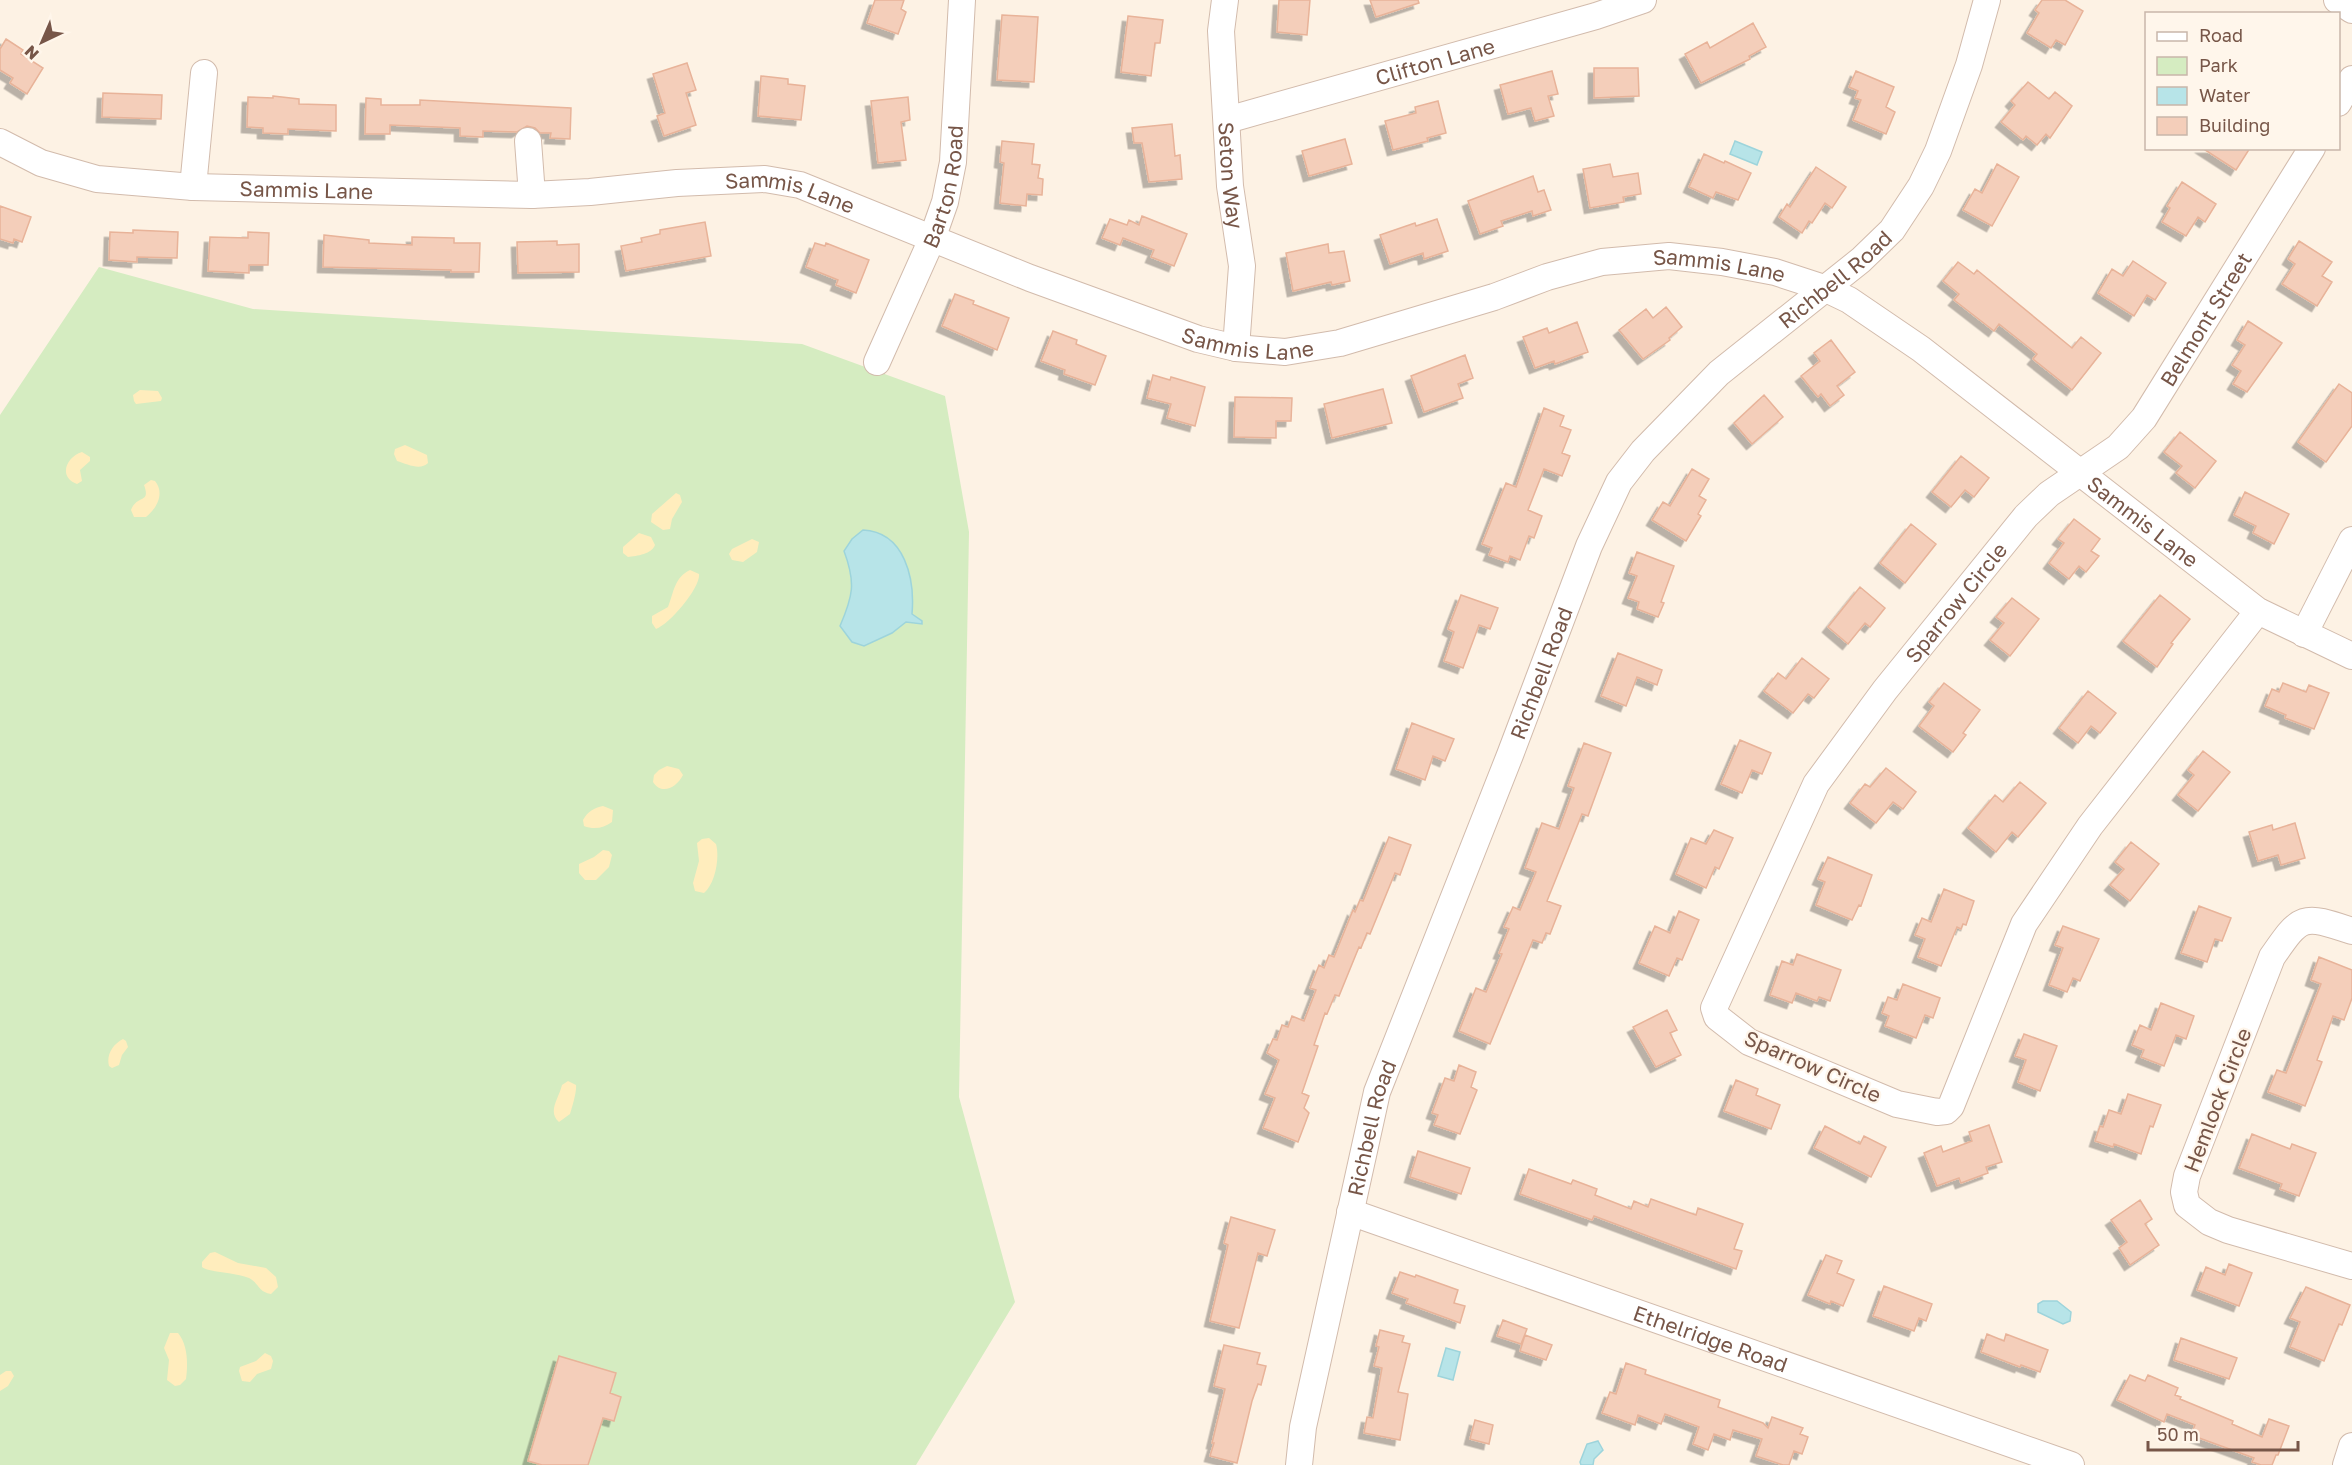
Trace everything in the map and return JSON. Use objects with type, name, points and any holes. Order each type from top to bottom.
[{"type":"street","name":"Barton Road","points":[[877,362],[932,239],[945,202],[953,162],[962,0]]},
{"type":"street","name":"Seton Way","points":[[1225,0],[1221,30],[1230,186],[1242,266],[1236,348]]},
{"type":"street","name":"Clifton Lane","points":[[1227,120],[1596,16],[1643,0]]},
{"type":"street","name":"Richbell Road","points":[[1299,1465],[1303,1427],[1377,1092],[1510,755],[1589,546],[1619,482],[1643,451],[1719,373],[1861,260],[1892,230],[1921,186],[1938,151],[1969,65],[1987,0]]},
{"type":"street","points":[[2337,0],[2352,10]]},
{"type":"street","points":[[193,187],[204,72]]},
{"type":"street","points":[[2340,100],[2352,79]]},
{"type":"street","points":[[528,141],[532,195]]},
{"type":"street","name":"Sammis Lane","points":[[0,142],[41,163],[97,178],[193,187],[532,195],[765,178],[800,185],[1030,278],[1176,331],[1236,348],[1285,352],[1340,343],[1494,297],[1547,277],[1602,262],[1669,256],[1722,262],[1775,272],[1824,288],[1849,300],[1921,350],[2258,611],[2352,656]]},
{"type":"street","name":"Belmont Street","points":[[2080,474],[2118,447],[2144,417],[2311,150]]},
{"type":"street","name":"Sparrow Circle","points":[[2080,474],[2049,494],[2026,516],[1885,690],[1816,784],[1714,1008],[1717,1017],[1749,1042],[1897,1104],[1938,1112],[1946,1111],[1951,1106],[2024,924],[2090,826],[2258,611]]},
{"type":"street","points":[[2304,634],[2352,540]]},
{"type":"street","name":"Hemlock Circle","points":[[2352,931],[2307,920],[2290,930],[2272,957],[2187,1176],[2184,1192],[2187,1205],[2209,1222],[2228,1230],[2352,1266]]},
{"type":"street","name":"Ethelridge Road","points":[[1350,1212],[2071,1465]]},
{"type":"street","points":[[2346,1465],[2352,1446]]},
{"type":"green space","points":[[99,267],[253,309],[802,344],[945,396],[969,532],[959,1097],[1015,1302],[916,1465],[0,1465],[0,415]]},
{"type":"sand","points":[[140,390],[158,391],[162,398],[161,401],[136,404],[133,395]]},
{"type":"sand","points":[[405,445],[427,455],[428,463],[417,467],[397,461],[394,454],[395,449]]},
{"type":"sand","points":[[82,452],[90,457],[90,461],[80,470],[82,481],[77,484],[68,477],[66,467],[72,458]]},
{"type":"sand","points":[[151,480],[155,481],[159,490],[156,505],[146,517],[134,517],[131,510],[145,497],[144,485]]},
{"type":"sand","points":[[676,493],[680,495],[682,502],[672,519],[670,529],[663,530],[651,522],[652,514]]},
{"type":"sand","points":[[639,533],[651,537],[655,545],[648,552],[628,557],[623,553],[623,547]]},
{"type":"sand","points":[[752,539],[759,542],[757,552],[743,562],[732,560],[729,554],[732,549]]},
{"type":"sand","points":[[690,570],[699,574],[690,596],[669,620],[656,629],[652,623],[652,616],[668,607],[678,581]]},
{"type":"sand","points":[[667,766],[679,769],[683,775],[677,783],[665,789],[653,782],[654,775]]},
{"type":"sand","points":[[603,806],[613,810],[612,822],[599,828],[584,826],[583,820],[587,814]]},
{"type":"sand","points":[[709,838],[716,844],[717,863],[711,884],[704,893],[695,891],[693,883],[699,861],[697,843]]},
{"type":"sand","points":[[603,850],[609,851],[612,855],[609,867],[596,880],[585,880],[579,873],[579,864]]},
{"type":"sand","points":[[123,1039],[128,1047],[119,1065],[112,1068],[108,1062],[109,1054],[113,1047]]},
{"type":"sand","points":[[568,1081],[576,1085],[575,1095],[570,1114],[559,1122],[554,1109],[562,1085]]},
{"type":"sand","points":[[215,1252],[238,1263],[266,1268],[276,1277],[278,1287],[271,1294],[267,1293],[249,1278],[202,1267],[202,1262],[210,1253]]},
{"type":"sand","points":[[170,1333],[178,1333],[184,1343],[186,1355],[186,1379],[180,1385],[175,1386],[167,1380],[169,1360],[164,1348]]},
{"type":"sand","points":[[265,1353],[271,1356],[273,1361],[271,1369],[257,1374],[250,1382],[242,1381],[240,1367],[256,1361]]},
{"type":"sand","points":[[11,1371],[14,1376],[8,1386],[0,1391],[0,1375]]},
{"type":"water","points":[[1735,141],[1762,152],[1757,165],[1730,154]]},
{"type":"water","points":[[863,530],[889,539],[898,548],[912,586],[912,614],[922,621],[922,624],[906,622],[892,633],[864,646],[852,642],[840,626],[848,606],[851,589],[850,572],[844,551],[852,539]]},
{"type":"water","points":[[2043,1301],[2057,1301],[2071,1312],[2070,1321],[2063,1324],[2038,1312],[2038,1304]]},
{"type":"water","points":[[1446,1348],[1460,1352],[1453,1380],[1438,1376]]},
{"type":"water","points":[[1598,1441],[1603,1450],[1594,1459],[1593,1465],[1581,1465],[1587,1444]]},
{"type":"building","points":[[875,0],[904,0],[901,9],[906,12],[898,34],[867,23]]},
{"type":"building","points":[[1279,0],[1310,0],[1307,35],[1277,32]]},
{"type":"building","points":[[1370,0],[1418,0],[1419,3],[1376,17]]},
{"type":"building","points":[[2042,0],[2065,0],[2083,11],[2065,45],[2056,40],[2051,48],[2027,33],[2039,13],[2035,10]]},
{"type":"building","points":[[1002,15],[1038,17],[1034,82],[997,80]]},
{"type":"building","points":[[1128,16],[1163,20],[1160,43],[1155,43],[1151,76],[1121,72]]},
{"type":"building","points":[[1753,23],[1766,47],[1749,56],[1750,59],[1701,83],[1685,54],[1707,42],[1710,48]]},
{"type":"building","points":[[6,39],[23,50],[21,54],[43,68],[27,94],[10,83],[13,78],[0,70],[0,49]]},
{"type":"building","points":[[687,63],[696,90],[686,93],[696,125],[664,136],[657,116],[665,113],[653,74]]},
{"type":"building","points":[[1594,68],[1638,68],[1639,96],[1594,98]]},
{"type":"building","points":[[1552,71],[1558,94],[1548,96],[1554,116],[1535,121],[1531,108],[1508,114],[1500,85]]},
{"type":"building","points":[[1856,71],[1894,87],[1886,107],[1895,112],[1886,134],[1853,120],[1861,100],[1855,98],[1858,91],[1849,87]]},
{"type":"building","points":[[761,76],[788,79],[788,84],[805,86],[801,120],[758,116]]},
{"type":"building","points":[[2028,82],[2049,99],[2055,92],[2072,106],[2050,138],[2046,134],[2037,145],[2026,136],[2023,140],[2001,122],[2015,105],[2011,101]]},
{"type":"building","points":[[103,93],[162,95],[161,119],[102,117]]},
{"type":"building","points":[[273,96],[299,99],[299,104],[336,105],[336,131],[288,129],[288,134],[263,133],[263,128],[247,127],[248,97],[273,98]]},
{"type":"building","points":[[908,97],[910,120],[901,122],[906,160],[878,163],[871,101]]},
{"type":"building","points":[[366,98],[381,99],[381,105],[420,105],[420,100],[571,108],[570,139],[550,138],[551,133],[540,133],[535,128],[527,126],[517,132],[483,131],[483,137],[460,136],[460,128],[390,125],[390,134],[365,134]]},
{"type":"building","points":[[1438,101],[1446,133],[1427,138],[1428,141],[1393,150],[1385,121],[1416,113],[1415,107]]},
{"type":"building","points":[[1172,124],[1175,156],[1180,155],[1182,179],[1149,182],[1142,143],[1134,143],[1132,128]]},
{"type":"building","points":[[1345,139],[1352,164],[1309,176],[1302,151]]},
{"type":"building","points":[[1002,141],[1034,144],[1032,164],[1040,165],[1038,178],[1043,179],[1042,195],[1027,194],[1026,206],[1000,203],[1004,163],[1000,162]]},
{"type":"building","points":[[2205,150],[2249,150],[2236,170]]},
{"type":"building","points":[[1704,154],[1751,173],[1738,200],[1716,192],[1713,198],[1689,187]]},
{"type":"building","points":[[1610,164],[1613,177],[1638,173],[1641,194],[1623,197],[1624,202],[1590,208],[1583,169]]},
{"type":"building","points":[[1997,164],[2019,177],[1992,226],[1963,210],[1975,189],[1982,193]]},
{"type":"building","points":[[1816,167],[1846,187],[1832,208],[1825,203],[1812,223],[1809,221],[1802,233],[1779,217],[1787,204],[1790,207]]},
{"type":"building","points":[[1533,176],[1538,192],[1544,190],[1551,210],[1533,216],[1532,211],[1501,221],[1503,226],[1480,234],[1468,201]]},
{"type":"building","points":[[2182,182],[2216,204],[2205,222],[2198,217],[2186,236],[2162,222],[2170,208],[2167,206]]},
{"type":"building","points":[[0,206],[31,217],[22,242],[14,239],[13,243],[0,239]]},
{"type":"building","points":[[1142,216],[1187,234],[1174,266],[1151,257],[1154,250],[1123,238],[1120,245],[1102,238],[1110,219],[1127,225],[1129,220],[1139,225]]},
{"type":"building","points":[[1437,219],[1448,251],[1424,259],[1423,253],[1390,264],[1380,235],[1415,223],[1416,226]]},
{"type":"building","points":[[705,222],[711,256],[626,271],[621,246],[642,242],[641,238],[660,234],[660,230]]},
{"type":"building","points":[[133,230],[178,232],[177,258],[137,257],[137,262],[109,260],[110,232],[133,233]]},
{"type":"building","points":[[248,232],[269,233],[268,265],[249,265],[249,273],[208,271],[210,237],[248,238]]},
{"type":"building","points":[[324,235],[369,240],[369,243],[412,245],[412,237],[454,238],[454,243],[480,243],[479,272],[323,267]]},
{"type":"building","points":[[557,241],[557,245],[579,244],[579,272],[518,273],[517,242]]},
{"type":"building","points":[[2299,241],[2332,262],[2322,276],[2332,282],[2317,306],[2282,284],[2295,264],[2288,259]]},
{"type":"building","points":[[815,243],[825,246],[826,243],[869,260],[856,293],[836,285],[838,280],[806,267]]},
{"type":"building","points":[[1328,244],[1329,253],[1344,251],[1350,281],[1332,285],[1331,282],[1293,291],[1286,253]]},
{"type":"building","points":[[2133,261],[2166,283],[2155,300],[2147,295],[2134,316],[2098,293],[2112,269],[2123,276]]},
{"type":"building","points":[[1958,262],[1974,274],[1977,270],[2072,348],[2081,337],[2101,353],[2072,390],[2033,359],[2037,354],[1999,324],[1994,331],[1954,300],[1959,294],[1943,281]]},
{"type":"building","points":[[955,294],[974,301],[973,304],[1009,318],[997,350],[942,326]]},
{"type":"building","points":[[1666,307],[1682,327],[1669,338],[1670,340],[1643,359],[1619,330],[1646,309],[1653,318]]},
{"type":"building","points":[[2248,321],[2282,343],[2247,392],[2233,384],[2241,371],[2232,365],[2245,345],[2237,340]]},
{"type":"building","points":[[1577,322],[1588,352],[1555,364],[1554,361],[1535,368],[1523,337],[1547,328],[1549,333]]},
{"type":"building","points":[[1053,331],[1077,340],[1076,344],[1106,356],[1095,385],[1064,374],[1065,370],[1041,361]]},
{"type":"building","points":[[1831,340],[1855,372],[1837,386],[1844,395],[1830,406],[1821,394],[1818,397],[1801,376],[1820,361],[1814,353]]},
{"type":"building","points":[[1465,355],[1473,378],[1458,384],[1463,398],[1424,412],[1411,376]]},
{"type":"building","points":[[1153,375],[1170,380],[1171,377],[1205,387],[1195,426],[1167,418],[1171,404],[1147,398]]},
{"type":"building","points":[[2339,384],[2352,393],[2352,426],[2326,462],[2298,442]]},
{"type":"building","points":[[1383,389],[1392,423],[1332,438],[1324,404]]},
{"type":"building","points":[[1764,395],[1783,417],[1752,444],[1734,423]]},
{"type":"building","points":[[1235,397],[1292,398],[1291,421],[1276,421],[1276,438],[1234,437]]},
{"type":"building","points":[[1544,408],[1564,416],[1560,426],[1571,430],[1562,453],[1570,456],[1562,476],[1544,469],[1528,510],[1542,516],[1534,538],[1529,536],[1520,560],[1510,556],[1508,562],[1489,555],[1492,548],[1482,544],[1506,483],[1516,487]]},
{"type":"building","points":[[2180,432],[2216,461],[2195,488],[2176,473],[2182,466],[2164,452]]},
{"type":"building","points":[[1961,456],[1989,478],[1974,497],[1965,490],[1951,507],[1932,492]]},
{"type":"building","points":[[1692,469],[1709,479],[1699,496],[1706,500],[1698,514],[1701,516],[1686,541],[1652,520],[1663,502],[1670,506]]},
{"type":"building","points":[[2245,492],[2289,514],[2274,544],[2253,533],[2256,526],[2234,515]]},
{"type":"building","points":[[2074,519],[2100,539],[2091,551],[2099,556],[2086,572],[2079,566],[2069,579],[2049,563],[2064,543],[2058,539]]},
{"type":"building","points":[[1911,524],[1936,544],[1905,583],[1880,563]]},
{"type":"building","points":[[1637,552],[1674,566],[1658,617],[1637,609],[1639,602],[1628,598],[1637,576],[1629,573]]},
{"type":"building","points":[[1860,587],[1885,608],[1870,627],[1865,623],[1848,644],[1828,627]]},
{"type":"building","points":[[1461,595],[1498,608],[1490,629],[1479,625],[1463,668],[1444,661],[1454,632],[1448,629]]},
{"type":"building","points":[[2160,595],[2190,619],[2171,643],[2173,644],[2157,667],[2123,641]]},
{"type":"building","points":[[2012,598],[2039,619],[2010,656],[1990,640],[2004,623],[1996,617]]},
{"type":"building","points":[[1618,653],[1662,670],[1657,685],[1637,677],[1626,706],[1601,696]]},
{"type":"building","points":[[1802,658],[1829,679],[1814,698],[1808,694],[1793,713],[1764,691],[1778,673],[1786,679]]},
{"type":"building","points":[[1944,683],[1980,710],[1963,733],[1966,735],[1953,752],[1919,726],[1934,706],[1929,702]]},
{"type":"building","points":[[2283,683],[2306,692],[2309,685],[2329,693],[2314,729],[2285,718],[2286,715],[2265,706],[2272,689],[2279,692]]},
{"type":"building","points":[[2088,691],[2116,713],[2100,733],[2091,726],[2078,743],[2059,728]]},
{"type":"building","points":[[1412,723],[1454,739],[1445,761],[1433,756],[1425,780],[1396,769]]},
{"type":"building","points":[[1740,740],[1771,753],[1762,774],[1752,770],[1742,793],[1721,784]]},
{"type":"building","points":[[1584,743],[1611,753],[1588,816],[1582,814],[1547,901],[1561,906],[1550,934],[1546,933],[1542,943],[1533,940],[1490,1044],[1459,1031],[1476,988],[1486,992],[1502,954],[1499,953],[1509,929],[1504,927],[1513,907],[1520,910],[1536,872],[1525,868],[1542,823],[1559,829],[1574,788],[1568,786]]},
{"type":"building","points":[[2203,751],[2230,772],[2198,811],[2178,795],[2194,775],[2188,770]]},
{"type":"building","points":[[1886,768],[1916,792],[1903,809],[1893,802],[1876,823],[1850,803],[1865,784],[1870,787]]},
{"type":"building","points":[[2020,782],[2046,803],[2018,837],[2012,832],[1996,852],[1968,828],[1995,795],[2003,802]]},
{"type":"building","points":[[2295,823],[2305,858],[2281,865],[2278,855],[2258,861],[2249,832],[2272,825],[2273,830]]},
{"type":"building","points":[[1714,830],[1733,838],[1719,869],[1715,867],[1706,888],[1676,874],[1691,838],[1706,844]]},
{"type":"building","points":[[1389,837],[1411,845],[1400,875],[1395,873],[1370,934],[1367,933],[1361,948],[1359,947],[1339,996],[1335,995],[1327,1014],[1325,1013],[1314,1045],[1318,1046],[1302,1093],[1309,1096],[1304,1108],[1309,1113],[1298,1142],[1263,1128],[1275,1098],[1265,1094],[1279,1060],[1267,1053],[1273,1039],[1277,1040],[1282,1025],[1288,1027],[1292,1016],[1304,1021],[1316,990],[1310,988],[1319,965],[1324,968],[1329,955],[1334,957],[1353,910],[1355,912],[1360,900],[1363,901]]},
{"type":"building","points":[[2131,842],[2159,864],[2130,901],[2110,885],[2124,869],[2115,862]]},
{"type":"building","points":[[1828,857],[1872,875],[1861,906],[1859,905],[1852,920],[1816,905],[1825,882],[1818,879]]},
{"type":"building","points":[[1944,889],[1974,901],[1966,925],[1963,924],[1961,929],[1957,927],[1941,966],[1918,957],[1925,939],[1915,935],[1922,918],[1931,922]]},
{"type":"building","points":[[2199,906],[2231,918],[2222,941],[2215,939],[2207,962],[2181,953]]},
{"type":"building","points":[[1679,911],[1699,920],[1682,960],[1677,958],[1669,976],[1639,963],[1655,926],[1670,933]]},
{"type":"building","points":[[2063,926],[2099,939],[2080,981],[2073,978],[2067,992],[2049,985],[2063,948],[2055,945]]},
{"type":"building","points":[[1797,954],[1841,970],[1830,1001],[1819,997],[1817,1001],[1796,993],[1792,1003],[1770,995],[1782,961],[1793,965]]},
{"type":"building","points":[[2319,957],[2352,970],[2352,998],[2344,1020],[2333,1016],[2317,1060],[2322,1062],[2305,1106],[2268,1092],[2277,1070],[2286,1073],[2321,984],[2311,980]]},
{"type":"building","points":[[1903,984],[1940,998],[1933,1018],[1925,1015],[1916,1038],[1885,1026],[1889,1016],[1882,1013],[1888,997],[1897,1000]]},
{"type":"building","points":[[2161,1003],[2194,1016],[2186,1039],[2176,1035],[2164,1066],[2141,1057],[2144,1050],[2132,1045],[2140,1025],[2151,1030]]},
{"type":"building","points":[[1667,1010],[1677,1030],[1670,1033],[1681,1055],[1656,1067],[1633,1027]]},
{"type":"building","points":[[2024,1034],[2057,1046],[2040,1091],[2018,1082],[2026,1060],[2015,1056]]},
{"type":"building","points":[[1459,1065],[1476,1072],[1471,1087],[1477,1090],[1460,1134],[1434,1125],[1438,1115],[1432,1113],[1445,1078],[1454,1081]]},
{"type":"building","points":[[1736,1080],[1758,1089],[1756,1095],[1780,1105],[1771,1129],[1724,1111]]},
{"type":"building","points":[[2128,1094],[2161,1105],[2153,1127],[2150,1126],[2141,1154],[2114,1144],[2113,1147],[2095,1141],[2109,1110],[2121,1114]]},
{"type":"building","points":[[1989,1125],[2002,1162],[1986,1167],[1988,1173],[1961,1183],[1959,1178],[1937,1186],[1924,1153],[1941,1146],[1943,1152],[1972,1141],[1969,1132]]},
{"type":"building","points":[[1825,1126],[1860,1144],[1864,1136],[1886,1147],[1871,1177],[1814,1148]]},
{"type":"building","points":[[2252,1134],[2290,1149],[2292,1144],[2316,1153],[2299,1196],[2280,1189],[2282,1184],[2239,1168]]},
{"type":"building","points":[[1418,1151],[1470,1168],[1461,1194],[1410,1177]]},
{"type":"building","points":[[1529,1169],[1571,1184],[1573,1180],[1597,1189],[1595,1195],[1631,1209],[1634,1201],[1648,1207],[1651,1199],[1696,1215],[1698,1208],[1743,1224],[1734,1249],[1742,1251],[1736,1269],[1594,1216],[1592,1220],[1520,1194]]},
{"type":"building","points":[[2140,1200],[2152,1219],[2145,1224],[2159,1245],[2130,1265],[2119,1248],[2127,1242],[2111,1220]]},
{"type":"building","points":[[1231,1217],[1275,1230],[1267,1256],[1258,1253],[1239,1328],[1210,1321],[1228,1245],[1224,1243]]},
{"type":"building","points":[[1826,1255],[1842,1261],[1837,1273],[1854,1280],[1843,1306],[1831,1301],[1830,1304],[1808,1295]]},
{"type":"building","points":[[2229,1264],[2252,1273],[2239,1306],[2197,1290],[2206,1267],[2225,1275]]},
{"type":"building","points":[[1400,1272],[1415,1277],[1416,1275],[1458,1290],[1454,1303],[1465,1306],[1460,1323],[1406,1303],[1408,1299],[1392,1293]]},
{"type":"building","points":[[1884,1286],[1932,1304],[1926,1321],[1919,1318],[1914,1331],[1873,1316]]},
{"type":"building","points":[[2306,1287],[2350,1305],[2342,1325],[2339,1324],[2324,1361],[2290,1347],[2300,1322],[2290,1318]]},
{"type":"building","points":[[1503,1320],[1527,1329],[1521,1344],[1497,1336]]},
{"type":"building","points":[[1380,1330],[1404,1336],[1402,1342],[1410,1344],[1398,1392],[1408,1394],[1400,1440],[1364,1433],[1367,1417],[1373,1418],[1382,1368],[1374,1366],[1379,1347],[1376,1346]]},
{"type":"building","points":[[1987,1334],[2004,1341],[2006,1334],[2048,1350],[2040,1372],[1981,1352]]},
{"type":"building","points":[[1525,1335],[1552,1345],[1546,1360],[1520,1351]]},
{"type":"building","points":[[2181,1338],[2237,1358],[2229,1379],[2174,1360]]},
{"type":"building","points":[[1224,1345],[1260,1353],[1257,1364],[1266,1366],[1261,1385],[1258,1384],[1252,1401],[1237,1463],[1210,1456],[1225,1389],[1214,1386]]},
{"type":"building","points":[[559,1356],[616,1373],[610,1393],[621,1397],[614,1421],[603,1418],[588,1465],[542,1465],[528,1461]]},
{"type":"building","points":[[1626,1363],[1646,1370],[1645,1374],[1720,1400],[1718,1407],[1763,1423],[1768,1428],[1772,1417],[1803,1428],[1800,1434],[1808,1437],[1802,1454],[1794,1451],[1789,1465],[1756,1456],[1762,1439],[1733,1430],[1730,1440],[1714,1434],[1708,1450],[1693,1444],[1699,1427],[1665,1414],[1661,1424],[1638,1415],[1635,1425],[1602,1413],[1610,1392],[1616,1394]]},
{"type":"building","points":[[2130,1375],[2145,1381],[2148,1375],[2178,1388],[2175,1395],[2181,1397],[2180,1399],[2233,1421],[2232,1424],[2262,1437],[2269,1419],[2289,1426],[2278,1455],[2272,1465],[2252,1462],[2254,1458],[2191,1435],[2195,1425],[2167,1414],[2164,1422],[2117,1400]]},
{"type":"building","points":[[1475,1420],[1493,1425],[1489,1444],[1470,1439]]}]
